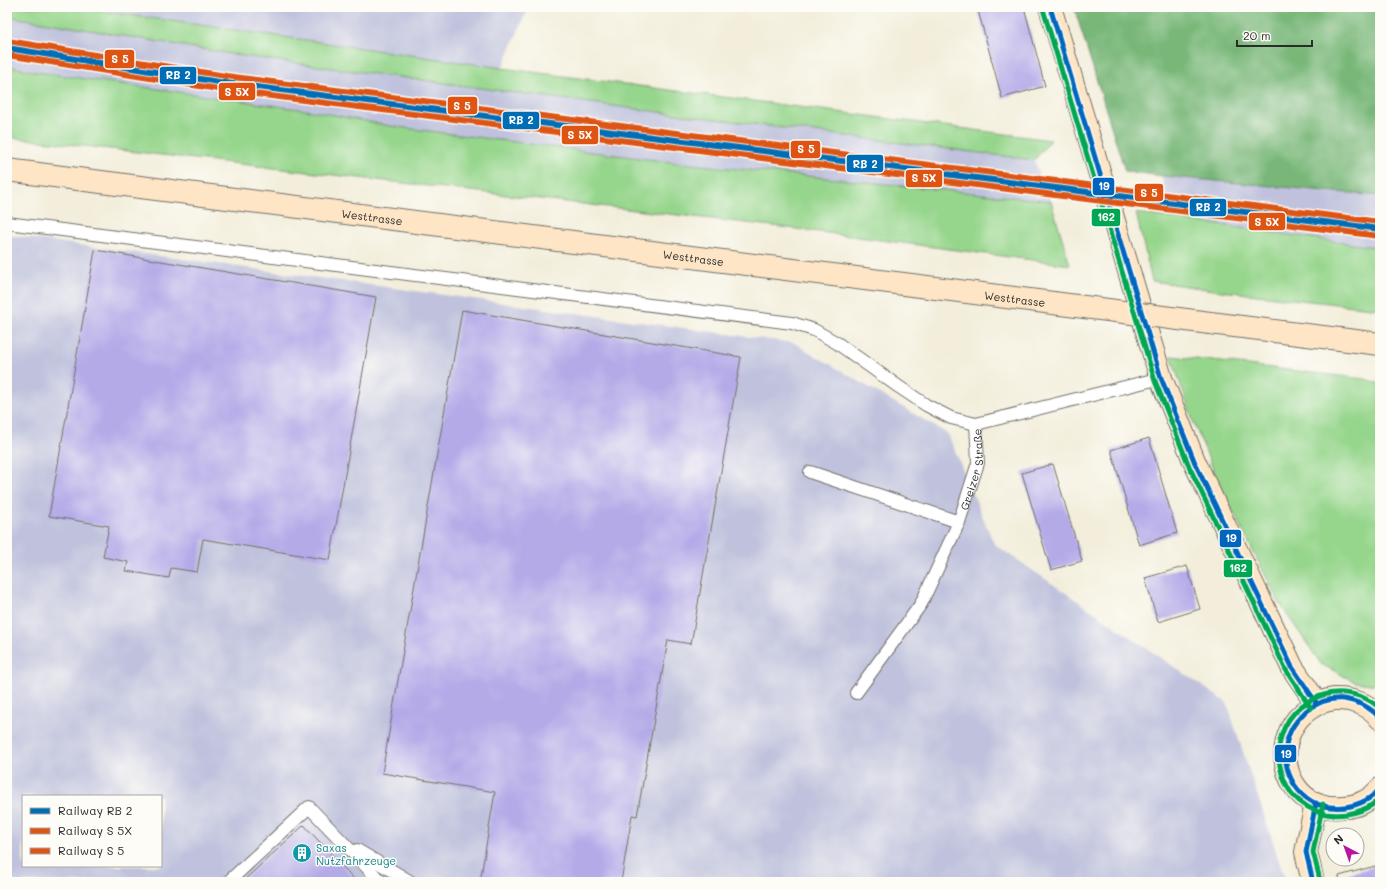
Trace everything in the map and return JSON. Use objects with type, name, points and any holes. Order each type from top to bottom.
[{"type":"main road","points":[[1050,7],[1161,378],[1195,463],[1292,667],[1317,704]]},
{"type":"main road","name":"Westtrasse","points":[[7,170],[1380,344]]},
{"type":"main road","points":[[1379,716],[1365,706],[1349,700],[1333,699],[1317,704],[1302,713],[1291,727],[1285,744],[1285,762],[1291,779],[1301,793],[1316,804],[1332,808],[1349,807],[1365,801],[1380,791]]},
{"type":"main road","points":[[1313,882],[1306,852],[1316,804]]},
{"type":"lane","points":[[7,223],[792,323],[814,330],[837,343],[898,387],[926,405],[951,418],[976,424]]},
{"type":"lane","name":"Greizer Straße","points":[[810,472],[959,522],[978,463],[976,424],[1161,378]]},
{"type":"lane","points":[[856,693],[921,604],[959,522]]},
{"type":"lane","points":[[228,882],[309,807],[381,882]]},
{"type":"lane","points":[[343,842],[411,882]]},
{"type":"shaded area","points":[[73,7],[529,7],[502,68]]},
{"type":"shaded area","points":[[7,16],[243,56],[621,107],[1034,160],[1051,201],[670,162],[390,126],[319,112],[37,72],[7,66]]},
{"type":"shaded area","points":[[1162,176],[1380,196],[1380,248],[1170,218]]},
{"type":"shaded area","points":[[7,235],[794,343],[948,434],[994,544],[1227,703],[1286,882],[7,882]]},
{"type":"green space","points":[[7,7],[73,7],[502,68],[1051,140],[1034,160],[621,107],[243,56],[7,16]]},
{"type":"green space","points":[[1074,7],[1380,7],[1380,196],[1162,176],[1125,171]]},
{"type":"green space","points":[[7,66],[37,72],[319,112],[390,126],[670,162],[1051,201],[1070,265],[789,228],[7,137]]},
{"type":"green space","points":[[1136,213],[1380,248],[1380,309],[1213,290],[1152,281]]},
{"type":"green space","points":[[1171,356],[1365,379],[1380,384],[1380,683],[1378,685],[1355,682],[1321,664],[1280,604],[1220,486],[1193,421]]},
{"type":"building","points":[[977,7],[1024,7],[1045,86],[1002,98]]},
{"type":"building","points":[[95,250],[376,297],[330,560],[203,539],[197,572],[171,568],[169,578],[126,571],[128,562],[103,557],[109,526],[49,516]]},
{"type":"building","points":[[462,310],[741,357],[691,644],[668,640],[637,816],[632,815],[621,882],[480,882],[495,792],[382,773]]},
{"type":"building","points":[[1149,438],[1177,533],[1139,545],[1111,450]]},
{"type":"building","points":[[1053,464],[1082,561],[1051,570],[1022,473]]},
{"type":"building","points":[[1187,566],[1200,609],[1158,622],[1145,578]]},
{"type":"building","name":"Saxas Nutzfahrzeuge","points":[[304,825],[357,882],[242,882]]},
{"type":"building","points":[[1375,866],[1379,882],[1340,882],[1339,876]]},
{"type":"transit line","name":"19","points":[[1050,7],[1161,378],[1195,463],[1292,667],[1317,704]]},
{"type":"transit line","name":"162","points":[[1043,9],[1155,381],[1189,466],[1286,670],[1311,708]]},
{"type":"transit line","points":[[8,41],[226,76],[1380,222]]},
{"type":"transit line","points":[[7,48],[225,83],[1380,229]]},
{"type":"transit line","points":[[7,55],[224,90],[1379,236]]},
{"type":"transit line","name":"162","points":[[1380,708],[1362,697],[1344,693],[1326,694],[1309,701],[1295,712],[1285,727],[1279,745],[1280,766],[1286,784],[1295,798],[1311,809],[1321,813],[1333,815],[1347,814],[1368,807],[1380,799]]},
{"type":"transit line","name":"19","points":[[1380,718],[1368,708],[1359,703],[1348,700],[1333,699],[1318,703],[1306,711],[1294,725],[1287,742],[1285,755],[1287,768],[1291,779],[1298,790],[1307,798],[1318,804],[1330,807],[1351,806],[1370,798],[1380,789]]},
{"type":"transit line","name":"19","points":[[1313,882],[1306,852],[1316,803]]},
{"type":"transit line","name":"162","points":[[1320,880],[1313,852],[1323,804]]},
{"type":"place","name":"Saxas Nutzfahrzeuge","points":[[302,853]]}]
